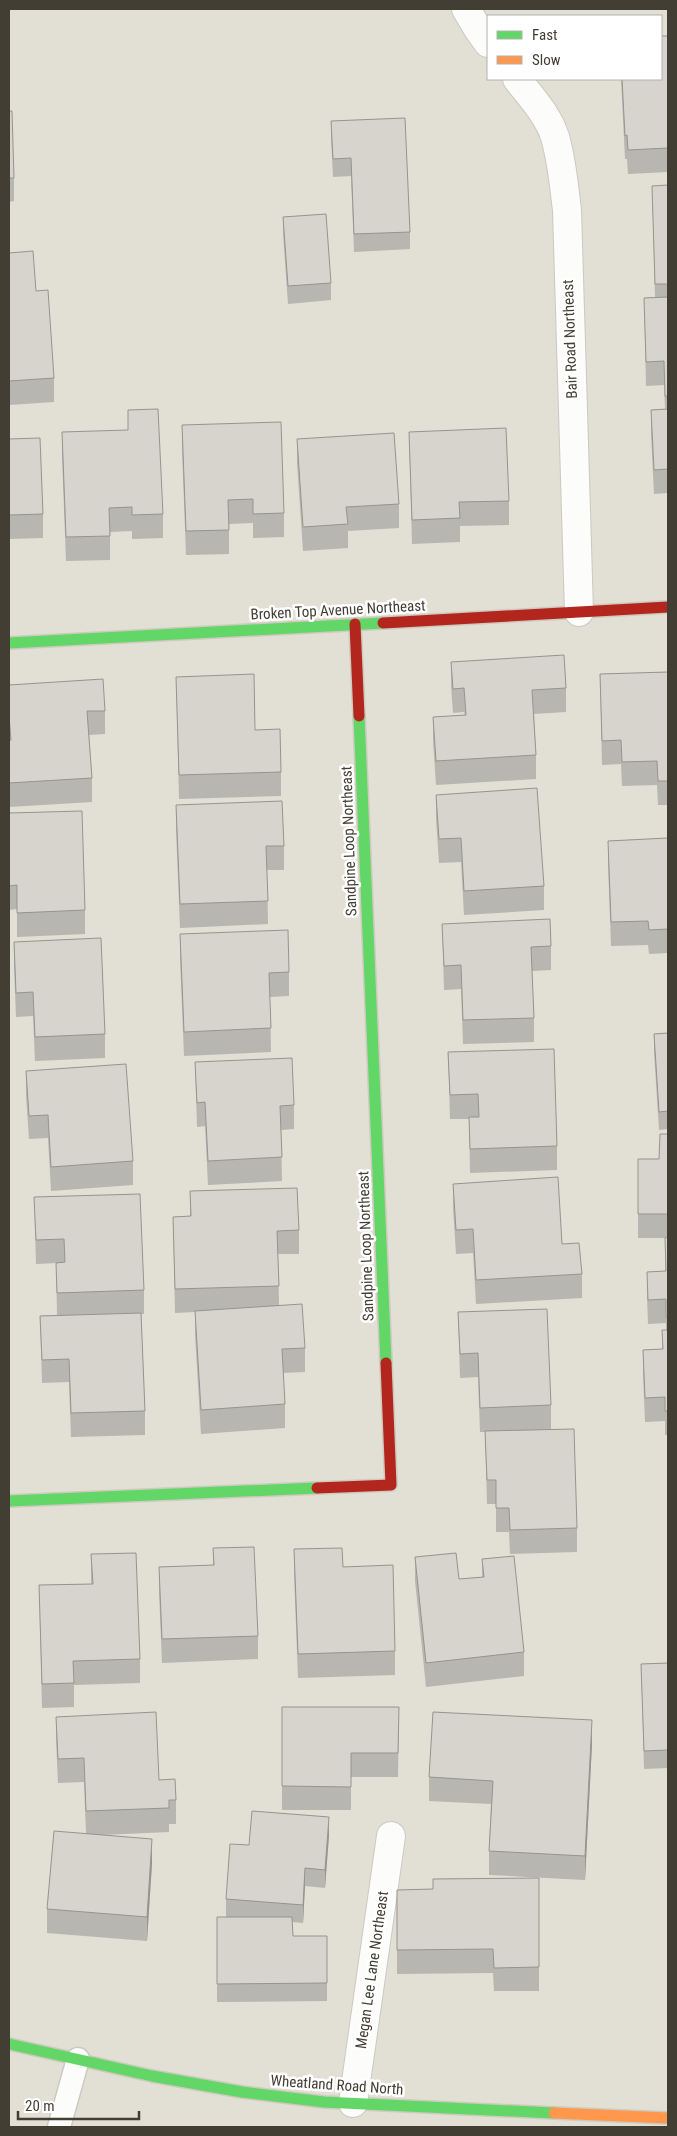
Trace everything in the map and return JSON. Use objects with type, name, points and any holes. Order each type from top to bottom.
[{"type":"street","points":[[466,9],[478,30],[487,41]]},
{"type":"street","name":"Bair Road Northeast","points":[[518,80],[540,109],[554,136],[561,163],[567,210],[579,612]]},
{"type":"street","name":"Broken Top Avenue Northeast","points":[[9,643],[668,607]]},
{"type":"street","name":"Sandpine Loop Northeast","points":[[9,1501],[390,1485],[355,624]]},
{"type":"street","name":"Megan Lee Lane Northeast","points":[[353,2103],[391,1836]]},
{"type":"street","name":"Wheatland Road North","points":[[9,2044],[152,2076],[242,2092],[324,2102],[521,2119],[668,2118]]},
{"type":"lane","points":[[59,2127],[78,2059]]},
{"type":"shaded area","points":[[9,9],[668,9],[668,2127],[9,2127]]},
{"type":"building","points":[[662,36],[668,36],[668,148],[628,150],[627,135],[625,136],[622,80],[662,80]]},
{"type":"building","points":[[9,111],[12,111],[14,178],[9,178]]},
{"type":"building","points":[[405,118],[410,232],[354,234],[351,158],[333,159],[331,121]]},
{"type":"building","points":[[668,185],[668,284],[655,284],[652,186]]},
{"type":"building","points":[[326,214],[331,283],[288,286],[283,217]]},
{"type":"building","points":[[33,251],[36,291],[48,290],[54,378],[9,381],[9,253]]},
{"type":"building","points":[[668,297],[668,396],[665,396],[664,361],[646,362],[644,298]]},
{"type":"building","points":[[158,409],[163,514],[132,515],[132,507],[109,508],[110,536],[66,537],[62,432],[128,430],[128,410]]},
{"type":"building","points":[[668,409],[668,469],[654,470],[651,410]]},
{"type":"building","points":[[281,422],[284,513],[253,514],[253,499],[228,500],[229,530],[186,531],[182,425]]},
{"type":"building","points":[[506,428],[509,501],[459,502],[460,518],[412,520],[409,432]]},
{"type":"building","points":[[394,433],[399,504],[346,507],[348,524],[303,527],[297,439]]},
{"type":"building","points":[[40,438],[43,514],[9,515],[9,439]]},
{"type":"building","points":[[564,655],[566,688],[532,690],[536,755],[436,761],[433,717],[466,715],[464,688],[453,689],[451,662]]},
{"type":"building","points":[[668,672],[668,781],[658,781],[657,761],[622,762],[621,740],[602,741],[600,674]]},
{"type":"building","points":[[254,674],[255,730],[280,729],[281,772],[179,775],[176,677]]},
{"type":"building","points":[[103,679],[105,711],[87,711],[92,778],[9,783],[9,741],[11,740],[9,685]]},
{"type":"building","points":[[537,788],[544,886],[464,891],[461,838],[439,839],[436,795]]},
{"type":"building","points":[[282,801],[284,846],[266,846],[268,901],[180,904],[176,805]]},
{"type":"building","points":[[82,811],[85,910],[17,913],[17,885],[9,886],[9,813]]},
{"type":"building","points":[[668,838],[668,929],[649,930],[648,921],[611,922],[608,841]]},
{"type":"building","points":[[550,919],[551,946],[531,947],[534,1018],[463,1020],[461,965],[444,966],[442,924]]},
{"type":"building","points":[[288,930],[289,972],[269,973],[271,1028],[184,1032],[180,934]]},
{"type":"building","points":[[101,938],[105,1034],[35,1037],[33,992],[16,993],[14,942]]},
{"type":"building","points":[[668,1033],[668,1111],[659,1112],[654,1034]]},
{"type":"building","points":[[554,1049],[557,1146],[470,1149],[469,1117],[479,1117],[478,1094],[450,1095],[448,1052]]},
{"type":"building","points":[[292,1058],[294,1105],[280,1106],[282,1157],[208,1161],[205,1102],[197,1103],[195,1062]]},
{"type":"building","points":[[126,1064],[133,1161],[51,1167],[48,1115],[29,1116],[26,1071]]},
{"type":"building","points":[[660,1134],[668,1134],[668,1214],[638,1214],[638,1159],[659,1159]]},
{"type":"building","points":[[558,1177],[562,1244],[579,1243],[582,1274],[476,1280],[473,1229],[456,1230],[453,1184]]},
{"type":"building","points":[[297,1188],[299,1230],[277,1231],[279,1286],[175,1289],[173,1217],[191,1216],[190,1191]]},
{"type":"building","points":[[140,1194],[144,1290],[57,1293],[56,1263],[65,1262],[64,1239],[36,1240],[34,1197]]},
{"type":"building","points":[[668,1237],[668,1317],[666,1317],[666,1299],[648,1300],[647,1272],[666,1271],[665,1238]]},
{"type":"building","points":[[302,1304],[305,1348],[282,1349],[285,1404],[201,1410],[195,1311]]},
{"type":"building","points":[[547,1309],[551,1405],[480,1408],[478,1353],[460,1354],[458,1312]]},
{"type":"building","points":[[141,1313],[145,1411],[71,1413],[69,1359],[42,1360],[40,1316]]},
{"type":"building","points":[[662,1330],[668,1330],[668,1411],[665,1411],[665,1397],[645,1398],[643,1350],[663,1349]]},
{"type":"building","points":[[574,1429],[577,1528],[510,1530],[509,1508],[496,1508],[496,1480],[487,1480],[485,1431]]},
{"type":"building","points":[[254,1547],[258,1636],[162,1639],[159,1567],[214,1565],[213,1548]]},
{"type":"building","points":[[342,1548],[343,1567],[393,1565],[395,1651],[298,1654],[294,1549]]},
{"type":"building","points":[[136,1553],[140,1659],[73,1661],[74,1683],[42,1684],[39,1585],[93,1584],[91,1554]]},
{"type":"building","points":[[456,1553],[459,1579],[484,1577],[482,1559],[514,1556],[524,1652],[426,1663],[415,1557]]},
{"type":"building","points":[[668,1663],[668,1750],[644,1751],[641,1664]]},
{"type":"building","points":[[282,1707],[399,1707],[398,1753],[351,1753],[351,1787],[282,1786]]},
{"type":"building","points":[[156,1712],[159,1780],[175,1779],[176,1800],[169,1800],[169,1808],[86,1811],[84,1758],[58,1759],[56,1717]]},
{"type":"building","points":[[433,1712],[592,1720],[585,1856],[489,1851],[493,1781],[429,1777]]},
{"type":"building","points":[[252,1811],[329,1817],[325,1870],[305,1868],[303,1905],[226,1899],[230,1844],[249,1845]]},
{"type":"building","points":[[54,1831],[152,1839],[147,1917],[47,1909]]},
{"type":"building","points":[[539,1878],[539,1967],[494,1968],[493,1949],[397,1950],[397,1890],[433,1889],[433,1879]]},
{"type":"building","points":[[217,1917],[292,1917],[293,1936],[327,1936],[327,1983],[217,1984]]},
{"type":"traffic: fast","points":[[9,643],[383,623]]},
{"type":"traffic: fast","points":[[359,716],[386,1363]]},
{"type":"traffic: fast","points":[[9,1501],[317,1488]]},
{"type":"traffic: fast","points":[[9,2044],[152,2076],[242,2092],[324,2102],[554,2113]]},
{"type":"traffic: slow","points":[[554,2113],[668,2118]]},
{"type":"traffic: jam","points":[[383,623],[668,607]]},
{"type":"traffic: jam","points":[[355,624],[359,716]]},
{"type":"traffic: jam","points":[[317,1488],[391,1485],[386,1363]]}]
